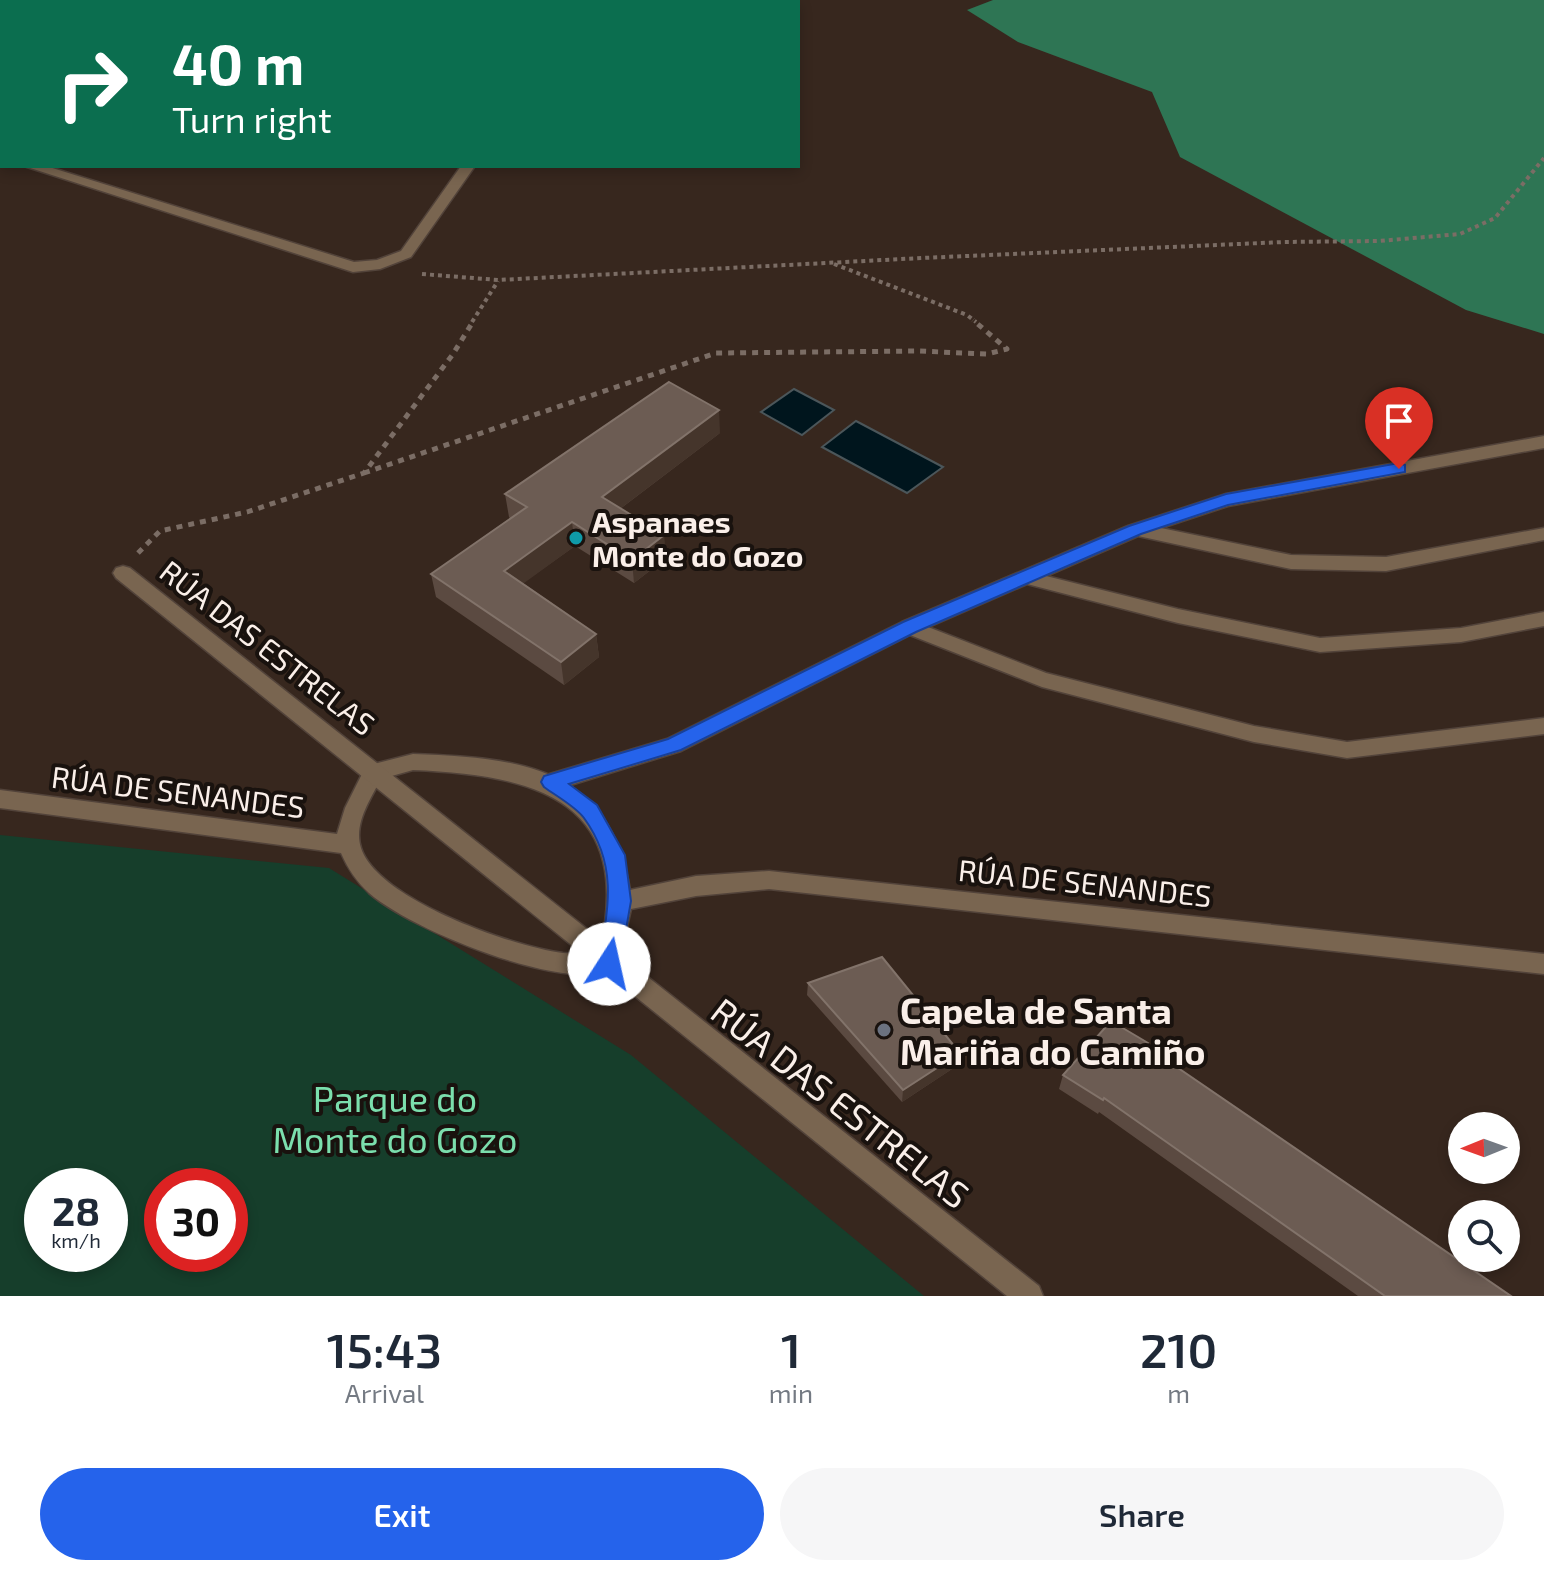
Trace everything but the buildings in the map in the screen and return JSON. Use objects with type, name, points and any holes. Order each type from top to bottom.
[{"type":"street","points":[[37,168],[353,267],[380,264],[406,254],[467,168]]},
{"type":"street","points":[[551,782],[674,745],[909,627],[1135,530],[1226,500],[1544,442]]},
{"type":"street","points":[[1135,530],[1291,562],[1386,564],[1544,534]]},
{"type":"street","name":"RÚA DAS ESTRELAS","points":[[123,573],[609,964],[1029,1296]]},
{"type":"street","points":[[1025,577],[1178,616],[1320,645],[1461,635],[1544,619]]},
{"type":"street","points":[[909,627],[1042,679],[1254,734],[1347,750],[1544,726]]},
{"type":"street","name":"RÚA DAS ESTRELAS","points":[[349,845],[351,817],[374,772],[413,762],[466,763],[506,769],[551,782],[590,810],[614,855],[621,901],[609,964]]},
{"type":"street","name":"RÚA DE SENANDES","points":[[0,799],[349,845]]},
{"type":"street","points":[[349,845],[360,872],[392,898],[459,933],[517,953],[563,963],[609,964]]},
{"type":"street","name":"RÚA DE SENANDES","points":[[621,901],[696,886],[769,880],[1544,964]]},
{"type":"path","points":[[380,264],[407,272],[498,280],[830,262],[1284,242],[1379,241],[1460,234],[1495,218],[1544,158]]},
{"type":"path","points":[[123,573],[160,531],[247,512],[716,353],[918,351],[987,354],[1007,349],[967,315],[830,262]]},
{"type":"path","points":[[364,473],[453,354],[498,280]]},
{"type":"green space","points":[[993,0],[1544,0],[1544,334],[1466,310],[1180,157],[1152,92],[1018,42],[967,10]]},
{"type":"green space","name":"Parque do Monte do Gozo","points":[[0,835],[329,868],[631,1055],[924,1296],[0,1296]]},
{"type":"water","points":[[794,389],[834,410],[802,435],[761,412]]},
{"type":"water","points":[[856,421],[943,467],[907,493],[822,447]]},
{"type":"place","name":"Aspanaes Monte do Gozo","points":[[576,538]]},
{"type":"place","name":"Capela de Santa Mariña do Camiño","points":[[884,1030]]},
{"type":"route","points":[[609,964],[621,901],[614,855],[590,810],[551,782],[674,745],[909,627],[1135,530],[1226,500],[1399,469]]}]
